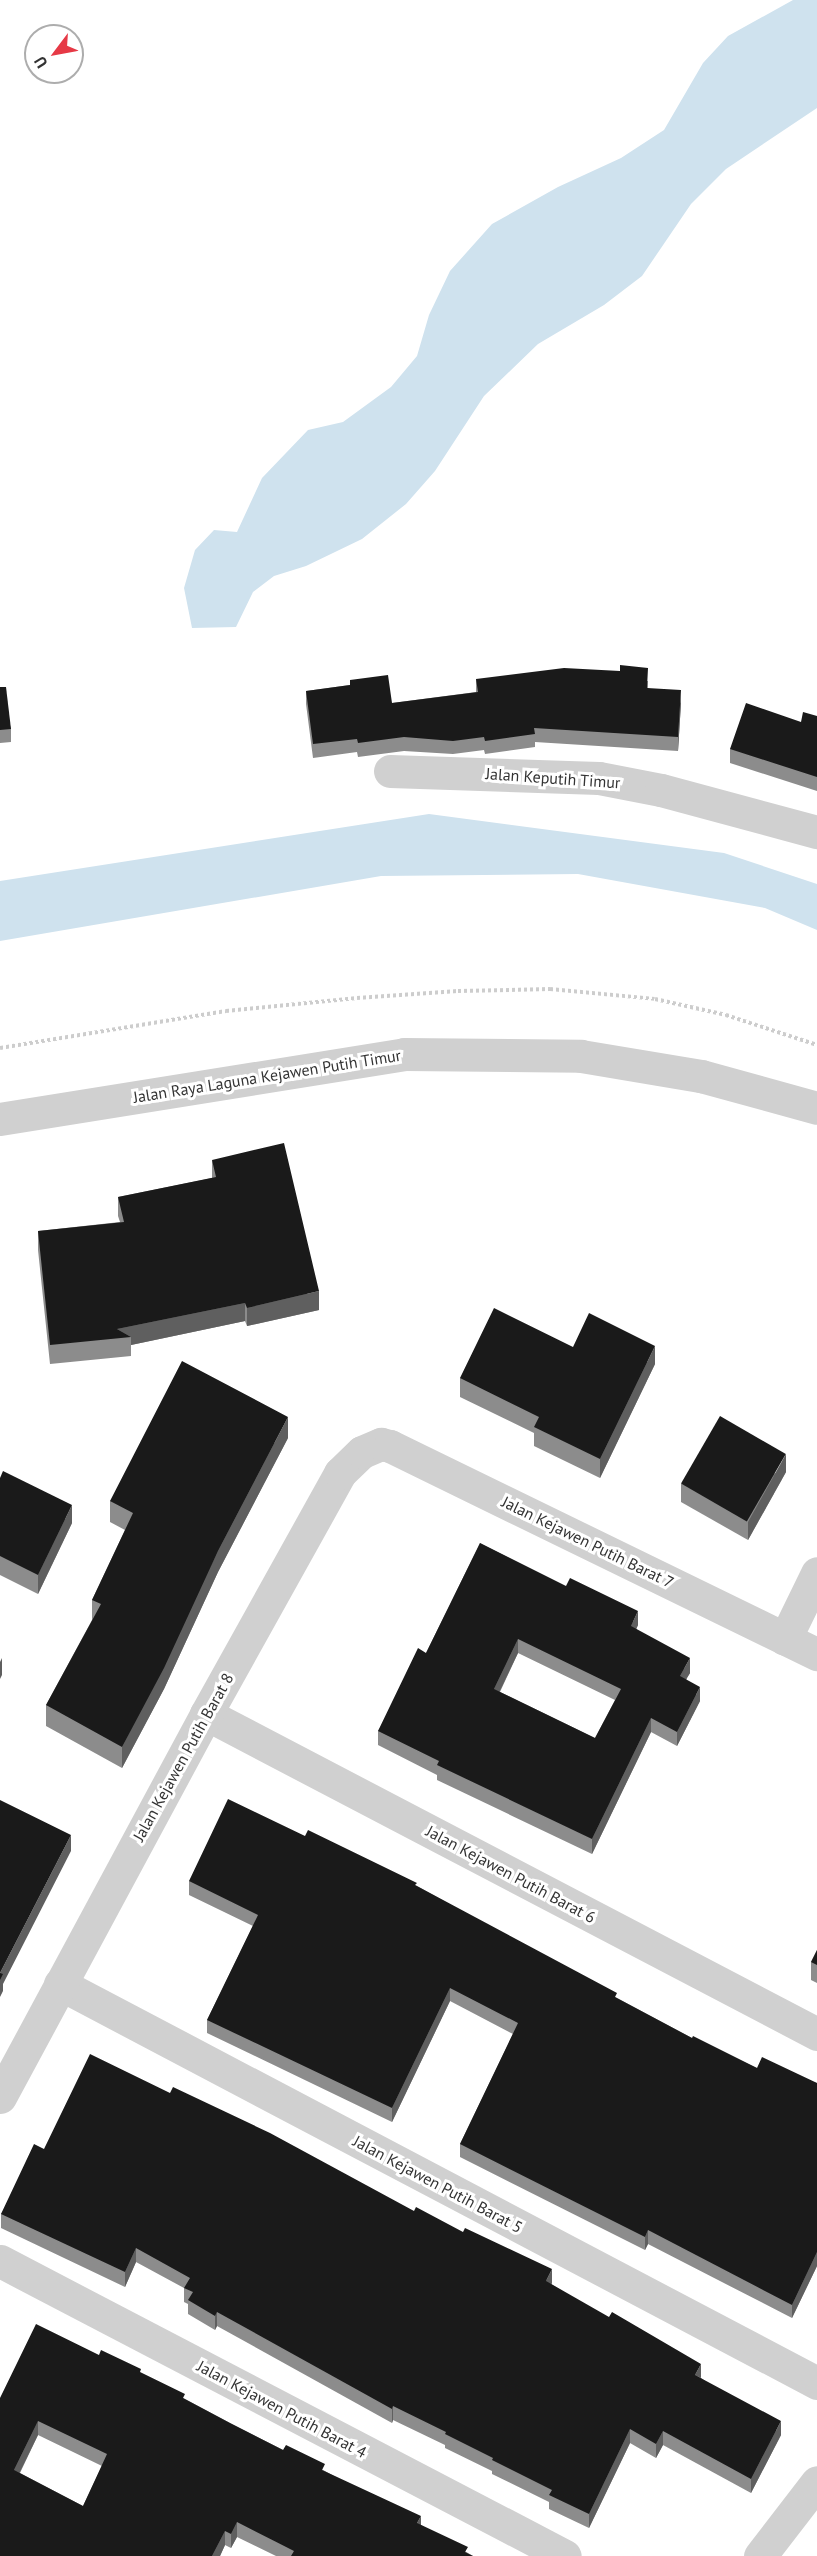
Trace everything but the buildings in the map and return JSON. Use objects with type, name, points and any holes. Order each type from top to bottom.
[{"type":"street","name":"Jalan Keputih Timur","points":[[390,771],[599,778],[672,793],[817,832]]},
{"type":"street","name":"Jalan Raya Laguna Kejawen Putih Timur","points":[[0,1119],[404,1054],[581,1056],[701,1076],[817,1108]]},
{"type":"street","name":"Jalan Kejawen Putih Barat 8","points":[[0,2097],[206,1714],[340,1473],[362,1452],[381,1444],[390,1446]]},
{"type":"street","name":"Jalan Kejawen Putih Barat 7","points":[[390,1446],[817,1654]]},
{"type":"street","points":[[785,1638],[817,1572]]},
{"type":"street","name":"Jalan Kejawen Putih Barat 6","points":[[206,1714],[817,2034]]},
{"type":"street","name":"Jalan Kejawen Putih Barat 5","points":[[60,1984],[817,2384]]},
{"type":"street","name":"Jalan Kejawen Putih Barat 4","points":[[0,2261],[565,2556]]},
{"type":"street","points":[[760,2556],[817,2482]]},
{"type":"path","points":[[0,1048],[226,1011],[458,991],[550,989],[655,999],[726,1015],[817,1045]]},
{"type":"water","points":[[793,0],[817,0],[817,108],[726,169],[691,204],[642,276],[604,305],[538,344],[484,396],[435,471],[406,504],[362,539],[306,566],[274,576],[253,592],[236,627],[192,628],[184,588],[195,550],[214,530],[237,532],[262,478],[308,430],[343,422],[391,387],[417,356],[429,315],[450,271],[492,224],[558,187],[621,158],[664,130],[703,63],[728,36]]},
{"type":"water","points":[[429,814],[724,853],[817,884],[817,930],[765,908],[578,874],[381,876],[0,941],[0,881]]}]
